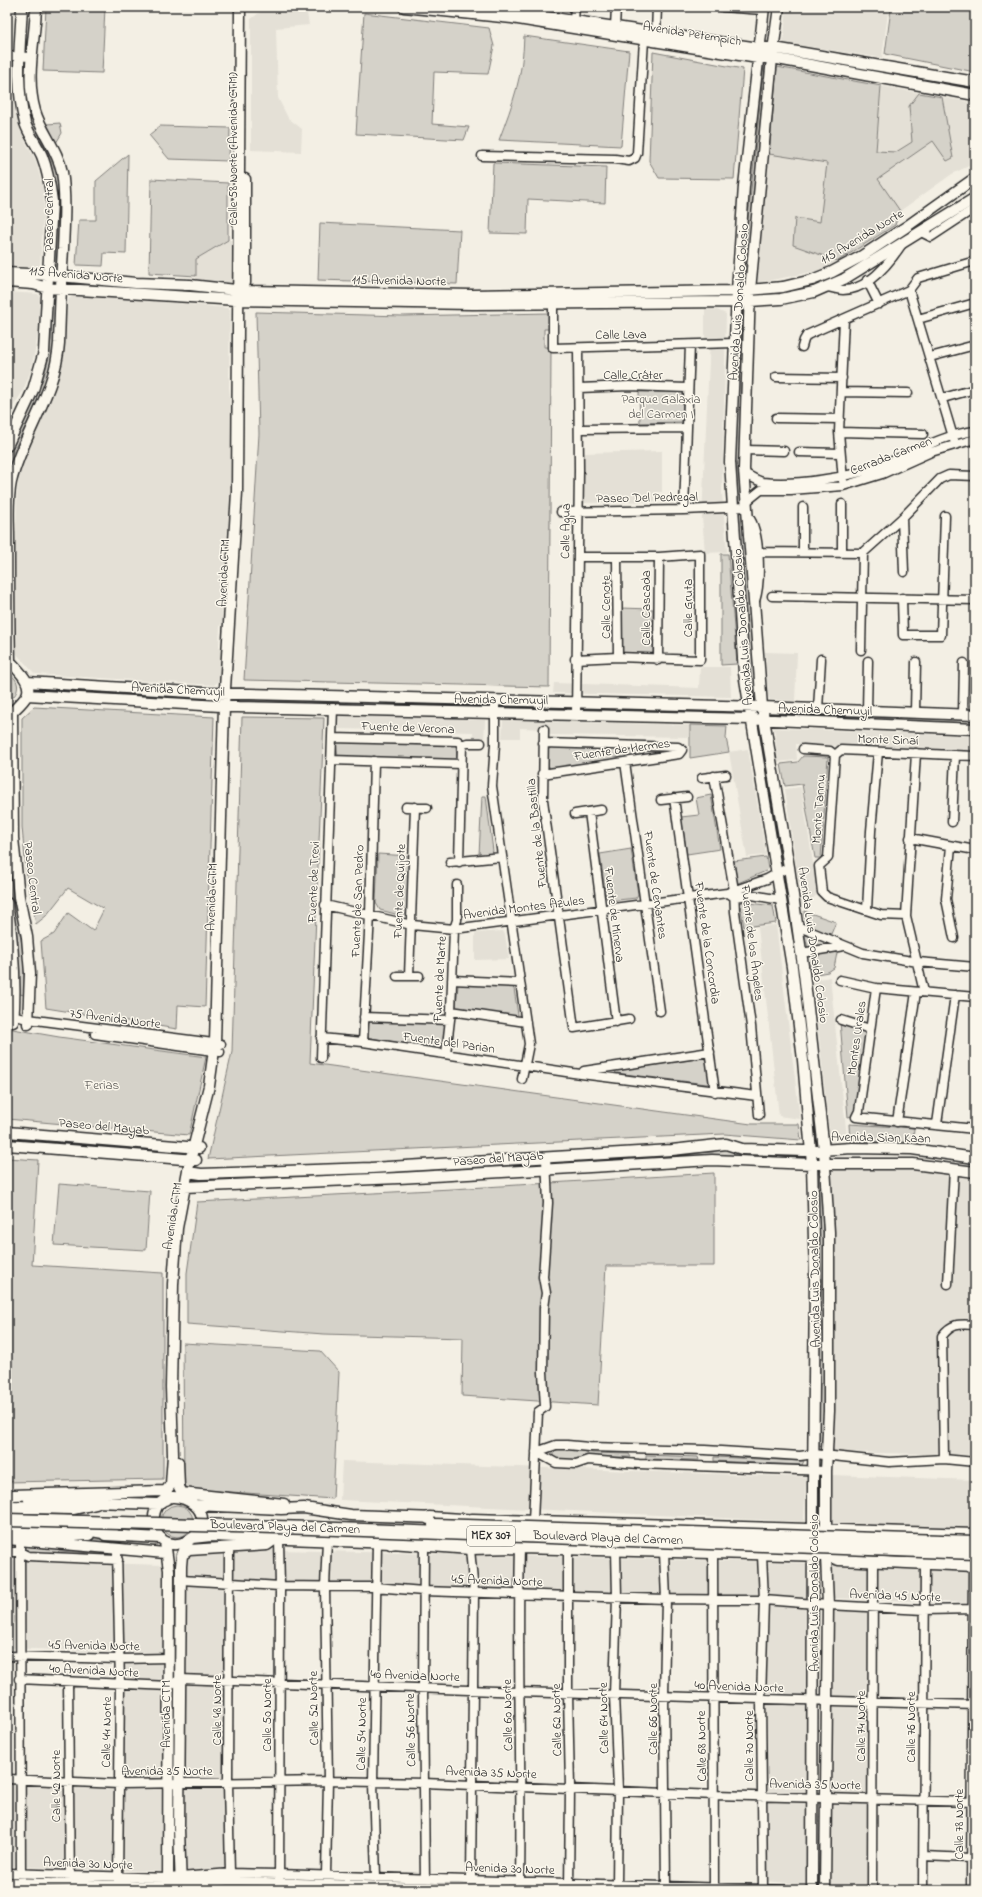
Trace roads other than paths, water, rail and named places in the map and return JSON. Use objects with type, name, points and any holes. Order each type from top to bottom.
[{"type":"highway","points":[[7,1507],[74,1508],[96,1503]]},
{"type":"highway","name":"MEX 307","points":[[7,1513],[150,1516],[975,1542]]},
{"type":"highway","points":[[429,1518],[555,1526],[576,1530]]},
{"type":"highway","name":"MEX 307","points":[[7,1520],[303,1528],[975,1553]]},
{"type":"highway","points":[[7,1526],[20,1533],[92,1531],[113,1534]]},
{"type":"highway","points":[[390,1543],[403,1540],[470,1545],[554,1542],[585,1539]]},
{"type":"highway","points":[[826,1556],[838,1553],[874,1558],[974,1564]]},
{"type":"main road","name":"Paseo Central","points":[[7,446],[33,390],[44,352],[52,201],[49,177],[42,155],[26,126],[21,108],[19,56],[22,7]]},
{"type":"main road","name":"Paseo Central","points":[[8,661],[8,506],[11,484],[20,453],[43,402],[55,368],[59,346],[62,277],[64,220],[62,172],[54,149],[38,121],[34,109],[31,90],[36,7]]},
{"type":"main road","name":"Calle 58 Norte (Avenida CTM)","points":[[240,7],[241,295]]},
{"type":"main road","name":"Calle 58 Norte (Avenida CTM)","points":[[241,295],[246,7]]},
{"type":"main road","name":"Avenida Petempich","points":[[404,7],[512,18],[644,40],[758,53],[773,53],[975,82]]},
{"type":"main road","name":"Avenida Petempich","points":[[479,7],[574,20],[758,53]]},
{"type":"main road","name":"Avenida Luis Donaldo Colosio","points":[[779,7],[773,53],[750,290],[744,473],[762,707],[789,867],[804,973],[824,1150],[829,1232],[830,1278],[828,1456],[826,1471],[826,1556],[828,1605],[825,1890]]},
{"type":"main road","name":"Avenida Luis Donaldo Colosio","points":[[764,8],[744,186],[736,291],[730,462],[744,673],[793,975],[804,1060],[812,1164],[815,1278],[812,1530],[814,1604],[812,1890]]},
{"type":"main road","name":"Avenida Petempich","points":[[773,53],[975,95]]},
{"type":"main road","name":"115 Avenida Norte","points":[[7,273],[48,275],[241,295],[472,295],[736,291],[783,287],[812,280],[832,272],[893,236],[975,178]]},
{"type":"main road","points":[[949,197],[956,210]]},
{"type":"main road","name":"115 Avenida Norte","points":[[7,282],[33,284],[48,288],[472,304],[736,302],[781,299],[828,287],[844,279],[903,244],[975,198]]},
{"type":"main road","name":"Avenida CTM","points":[[218,1047],[216,1027],[227,705],[242,492],[241,295]]},
{"type":"main road","points":[[733,403],[746,403]]},
{"type":"main road","points":[[8,661],[27,682],[27,695],[10,712]]},
{"type":"main road","name":"Avenida Chemuyil","points":[[27,682],[228,693],[762,707],[975,715]]},
{"type":"main road","name":"Avenida Chemuyil","points":[[27,695],[227,705],[751,719],[975,729]]},
{"type":"main road","name":"Avenida CTM","points":[[163,1498],[171,1484],[173,1455],[171,1387],[174,1261],[177,1228],[194,1159],[213,1092],[218,1047],[227,705]]},
{"type":"main road","name":"Paseo Central","points":[[10,712],[10,786],[14,845],[19,897],[27,937],[30,972],[28,1022]]},
{"type":"main road","points":[[755,742],[768,740]]},
{"type":"main road","name":"Paseo Central","points":[[7,904],[13,938],[16,975],[10,1018]]},
{"type":"main road","points":[[788,941],[801,952]]},
{"type":"main road","points":[[793,975],[804,973]]},
{"type":"main road","name":"Paseo del Mayab","points":[[7,1132],[197,1148]]},
{"type":"main road","name":"Paseo del Mayab","points":[[191,1173],[356,1168],[546,1158],[710,1147],[717,1144],[726,1144],[742,1148],[810,1151]]},
{"type":"main road","name":"Paseo del Mayab","points":[[7,1145],[194,1159]]},
{"type":"main road","points":[[866,1148],[867,1163]]},
{"type":"main road","name":"Avenida Sian Kaan","points":[[810,1151],[866,1148],[912,1149],[975,1158]]},
{"type":"main road","name":"Paseo del Mayab","points":[[188,1187],[399,1178],[712,1160],[812,1164]]},
{"type":"main road","name":"Avenida Sian Kaan","points":[[812,1164],[913,1164],[975,1172]]},
{"type":"main road","name":"Avenida CTM","points":[[184,1496],[179,1487],[178,1456],[179,1273],[180,1251],[188,1187]]},
{"type":"main road","points":[[7,1499],[13,1495],[45,1494],[163,1498]]},
{"type":"main road","points":[[113,1534],[176,1543],[191,1539],[200,1532],[202,1522],[200,1512],[195,1505],[184,1496]]},
{"type":"main road","points":[[7,1499],[96,1503],[184,1496],[273,1502],[304,1508]]},
{"type":"main road","points":[[163,1498],[154,1516],[154,1524],[163,1540]]},
{"type":"main road","name":"Boulevard Playa del Carmen","points":[[195,1505],[273,1509],[304,1508],[351,1515],[429,1518],[975,1534]]},
{"type":"main road","points":[[761,1528],[768,1544],[762,1555]]},
{"type":"main road","points":[[7,1532],[20,1533],[118,1555],[166,1553]]},
{"type":"main road","points":[[871,1532],[865,1543],[874,1558],[925,1564],[974,1564]]},
{"type":"main road","points":[[7,1539],[20,1533]]},
{"type":"main road","name":"Boulevard Playa del Carmen","points":[[191,1539],[211,1536],[327,1540],[424,1546],[470,1545],[713,1554],[826,1556]]},
{"type":"main road","name":"Avenida CTM","points":[[181,1884],[179,1783],[181,1580],[182,1555],[191,1539]]},
{"type":"main road","points":[[182,1555],[189,1550],[267,1545],[278,1539]]},
{"type":"main road","name":"Avenida CTM","points":[[163,1540],[169,1570],[168,1885]]},
{"type":"street","points":[[574,20],[575,7]]},
{"type":"street","points":[[615,27],[616,7]]},
{"type":"street","points":[[656,34],[657,7]]},
{"type":"street","points":[[722,7],[764,8]]},
{"type":"street","points":[[482,156],[615,159],[629,162],[635,158],[637,153],[644,40]]},
{"type":"street","points":[[7,56],[32,57]]},
{"type":"street","points":[[921,232],[931,237],[975,208]]},
{"type":"street","points":[[828,287],[843,290],[857,286],[888,264],[903,244]]},
{"type":"street","points":[[802,347],[807,335],[844,320],[909,290],[918,278],[975,261]]},
{"type":"street","points":[[867,280],[879,304]]},
{"type":"street","points":[[909,290],[943,398],[955,445]]},
{"type":"street","name":"Calle Lava","points":[[553,303],[554,348],[735,343]]},
{"type":"street","points":[[918,319],[975,303]]},
{"type":"street","points":[[843,486],[839,432],[844,320]]},
{"type":"street","points":[[684,510],[687,388],[690,345]]},
{"type":"street","points":[[930,357],[975,345]]},
{"type":"street","name":"Calle Agua","points":[[576,714],[575,660],[578,557],[579,430],[578,348]]},
{"type":"street","points":[[776,376],[842,378]]},
{"type":"street","name":"Calle Cráter","points":[[579,388],[629,386],[687,388]]},
{"type":"street","points":[[943,398],[975,389]]},
{"type":"street","points":[[841,392],[908,393]]},
{"type":"street","points":[[776,418],[840,420]]},
{"type":"street","points":[[579,430],[686,428]]},
{"type":"street","name":"Cerrada Carmen","points":[[744,473],[762,482],[798,482],[842,477],[878,467],[930,444],[953,436],[975,431]]},
{"type":"street","points":[[839,432],[923,434]]},
{"type":"street","name":"Cerrada Carmen","points":[[747,508],[760,490],[791,490],[843,486],[882,474],[931,452],[975,439]]},
{"type":"street","points":[[744,450],[784,451]]},
{"type":"street","points":[[799,452],[840,453]]},
{"type":"street","points":[[758,552],[863,553],[902,518],[940,479],[949,475],[975,476]]},
{"type":"street","points":[[842,504],[842,553]]},
{"type":"street","name":"Paseo Del Pedregal","points":[[561,512],[684,510],[733,507],[747,508]]},
{"type":"street","points":[[803,552],[804,507]]},
{"type":"street","points":[[747,508],[755,529],[758,552],[759,591],[754,605]]},
{"type":"street","points":[[902,598],[903,635],[941,635],[945,516]]},
{"type":"street","points":[[902,518],[904,572]]},
{"type":"street","points":[[861,650],[863,553]]},
{"type":"street","name":"Calle Gruta","points":[[575,660],[618,657],[658,660],[700,660],[700,554],[659,557],[578,557]]},
{"type":"street","name":"Calle Cascada","points":[[658,660],[659,557]]},
{"type":"street","name":"Calle Cenote","points":[[617,558],[618,657]]},
{"type":"street","points":[[772,596],[975,600]]},
{"type":"street","points":[[818,709],[821,659]]},
{"type":"street","points":[[867,711],[868,661]]},
{"type":"street","points":[[915,712],[916,662]]},
{"type":"street","points":[[962,714],[964,663]]},
{"type":"street","points":[[495,700],[492,786],[529,1044],[522,1079]]},
{"type":"street","name":"Fuente de Trevi","points":[[321,1058],[325,905],[333,708]]},
{"type":"street","name":"Fuente de la Bastilla","points":[[544,729],[542,774],[543,800],[574,1028],[616,1022]]},
{"type":"street","name":"Fuente de Verona","points":[[332,738],[458,741],[462,745],[467,743],[481,743]]},
{"type":"street","name":"Fuente de Hermes","points":[[542,774],[679,754],[682,750],[678,747],[543,743]]},
{"type":"street","points":[[462,745],[454,862],[502,857]]},
{"type":"street","name":"Monte Sinaí","points":[[803,749],[830,751],[835,755],[841,750],[975,756]]},
{"type":"street","points":[[867,910],[870,831],[878,752]]},
{"type":"street","points":[[916,753],[906,916],[918,962],[920,992],[907,1057],[897,1122],[937,1124],[975,1129]]},
{"type":"street","name":"Monte Tannu","points":[[835,755],[828,858],[819,866],[822,892],[827,897],[881,915],[906,916]]},
{"type":"street","points":[[952,822],[955,755]]},
{"type":"street","points":[[331,760],[461,764]]},
{"type":"street","name":"Fuente de San Pedro","points":[[363,1042],[370,915],[374,761]]},
{"type":"street","name":"Fuente de Cervantes","points":[[625,762],[660,1011]]},
{"type":"street","points":[[702,778],[726,775]]},
{"type":"street","name":"Fuente de los Ángeles","points":[[714,776],[751,1026],[758,1114]]},
{"type":"street","points":[[661,800],[687,797]]},
{"type":"street","name":"Fuente de la Concordia","points":[[674,798],[716,1092]]},
{"type":"street","points":[[406,807],[427,808]]},
{"type":"street","name":"Fuente de Quijote","points":[[409,976],[415,807]]},
{"type":"street","points":[[575,814],[602,810]]},
{"type":"street","name":"Fuente de Minerva","points":[[589,812],[616,1022]]},
{"type":"street","points":[[910,838],[975,850]]},
{"type":"street","points":[[950,846],[946,899],[954,938]]},
{"type":"street","name":"Avenida Montes Azules","points":[[732,894],[789,867]]},
{"type":"street","name":"Fuente de Marte","points":[[446,1054],[451,1011],[454,929],[457,920],[457,885]]},
{"type":"street","name":"Avenida Montes Azules","points":[[325,905],[412,925],[454,929],[732,894],[752,894],[781,900]]},
{"type":"street","points":[[797,926],[863,953],[918,962],[975,967]]},
{"type":"street","points":[[801,952],[846,946]]},
{"type":"street","points":[[397,976],[419,976]]},
{"type":"street","points":[[452,980],[520,983]]},
{"type":"street","points":[[840,980],[876,988]]},
{"type":"street","name":"Montes Urales","points":[[897,1122],[856,1117],[859,1111],[876,988],[975,997]]},
{"type":"street","points":[[937,1124],[955,995]]},
{"type":"street","points":[[451,1011],[526,1022]]},
{"type":"street","name":"Fuente del Parian","points":[[364,1017],[450,1020]]},
{"type":"street","name":"75 Avenida Norte","points":[[10,1018],[28,1022],[218,1047]]},
{"type":"street","points":[[616,1022],[629,1019]]},
{"type":"street","points":[[841,1020],[870,1028]]},
{"type":"street","name":"75 Avenida Norte","points":[[28,1022],[199,1041],[218,1047]]},
{"type":"street","points":[[199,1041],[207,1039],[216,1027]]},
{"type":"street","name":"Fuente del Parian","points":[[321,1038],[363,1042],[573,1073],[641,1080],[716,1092],[757,1096]]},
{"type":"street","name":"Fuente del Parian","points":[[573,1073],[710,1052]]},
{"type":"street","points":[[533,1521],[538,1412],[545,1407],[543,1372],[544,1308],[546,1293],[542,1277],[548,1203],[546,1158]]},
{"type":"street","points":[[948,1284],[954,1169]]},
{"type":"street","points":[[944,1459],[942,1336],[949,1327],[960,1324],[975,1325]]},
{"type":"street","points":[[536,1452],[556,1444],[589,1447],[705,1450],[800,1456],[814,1454],[889,1462],[944,1459],[975,1462]]},
{"type":"street","points":[[704,1466],[705,1450]]},
{"type":"street","points":[[536,1452],[556,1463],[576,1464],[588,1460],[826,1471]]},
{"type":"street","points":[[20,1533],[19,1679],[21,1886]]},
{"type":"street","name":"Calle 50 Norte","points":[[278,1539],[280,1586],[278,1882]]},
{"type":"street","name":"Calle 52 Norte","points":[[326,1875],[328,1781],[325,1685],[325,1587],[327,1540]]},
{"type":"street","name":"Calle 54 Norte","points":[[376,1884],[373,1783],[375,1587],[377,1543]]},
{"type":"street","points":[[470,1545],[474,1592],[471,1886]]},
{"type":"street","name":"Calle 56 Norte","points":[[424,1546],[423,1688],[425,1885]]},
{"type":"street","name":"Calle 48 Norte","points":[[229,1547],[228,1783],[231,1890]]},
{"type":"street","name":"Calle 60 Norte","points":[[520,1548],[518,1594],[521,1886]]},
{"type":"street","name":"Calle 62 Norte","points":[[568,1549],[568,1693],[570,1788],[569,1887]]},
{"type":"street","name":"Calle 64 Norte","points":[[616,1550],[617,1597],[614,1695],[618,1790],[617,1885]]},
{"type":"street","points":[[7,1552],[20,1552],[28,1556],[118,1555]]},
{"type":"street","name":"Calle 66 Norte","points":[[664,1552],[666,1599],[664,1696],[666,1886]]},
{"type":"street","name":"Calle 68 Norte","points":[[713,1554],[715,1795],[714,1889]]},
{"type":"street","name":"Calle 44 Norte","points":[[118,1555],[120,1685],[118,1885]]},
{"type":"street","name":"Calle 70 Norte","points":[[762,1555],[764,1600],[761,1700],[763,1889]]},
{"type":"street","name":"Calle 74 Norte","points":[[872,1890],[874,1558]]},
{"type":"street","name":"Calle 76 Norte","points":[[923,1890],[925,1564]]},
{"type":"street","name":"Calle 78 Norte","points":[[971,1890],[970,1858],[973,1802],[974,1705],[974,1564]]},
{"type":"street","name":"45 Avenida Norte","points":[[181,1580],[280,1586],[375,1587],[423,1591],[666,1599],[764,1600],[814,1604]]},
{"type":"street","name":"Avenida 45 Norte","points":[[814,1604],[924,1610],[974,1609]]},
{"type":"street","name":"45 Avenida Norte","points":[[7,1656],[119,1659],[169,1658]]},
{"type":"street","name":"40 Avenida Norte","points":[[19,1679],[120,1685],[169,1686]]},
{"type":"street","points":[[169,1686],[180,1679]]},
{"type":"street","name":"40 Avenida Norte","points":[[180,1679],[229,1680],[279,1684],[761,1700],[974,1705]]},
{"type":"street","name":"Calle 42 Norte","points":[[68,1682],[69,1883]]},
{"type":"street","name":"Avenida 35 Norte","points":[[7,1779],[118,1784],[168,1782],[424,1782],[472,1786],[521,1786],[715,1795],[812,1796],[973,1802]]},
{"type":"street","points":[[923,1856],[970,1858]]},
{"type":"street","name":"Avenida 30 Norte","points":[[7,1873],[21,1874],[69,1883]]},
{"type":"street","name":"Avenida 30 Norte","points":[[278,1882],[326,1875],[376,1884]]},
{"type":"street","name":"Avenida 30 Norte","points":[[118,1885],[168,1885],[230,1877],[326,1887],[376,1884],[569,1887],[617,1885],[789,1890]]},
{"type":"street","name":"Avenida 30 Norte","points":[[7,1882],[21,1886],[69,1883],[168,1885]]},
{"type":"park label","name":"Parque Galaxia del Carmen I","points":[[661,406]]},
{"type":"park label","name":"Ferias","points":[[102,1085]]}]
